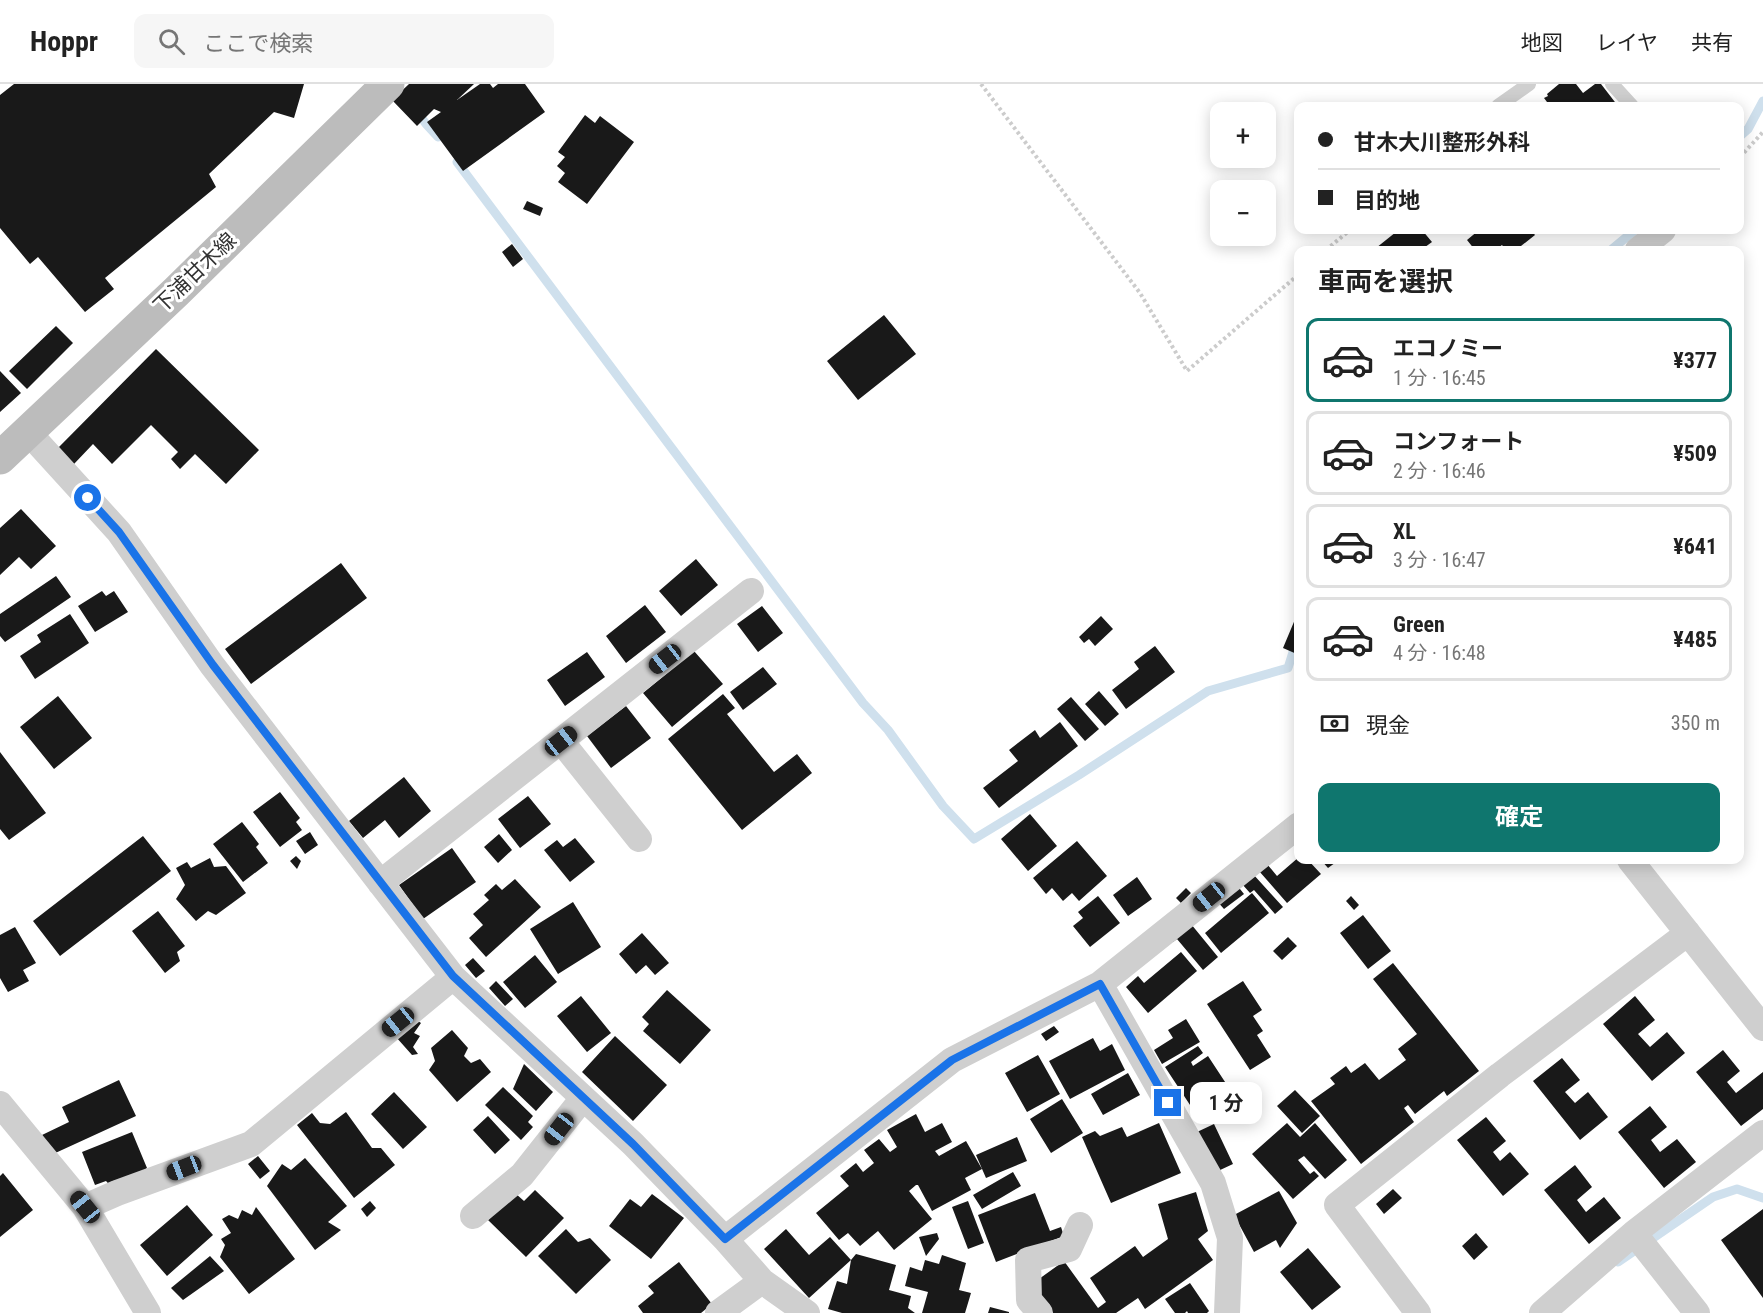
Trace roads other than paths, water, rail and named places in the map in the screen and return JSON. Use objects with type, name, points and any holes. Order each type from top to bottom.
[{"type":"main road","name":"下浦甘木線","points":[[0,458],[176,292],[387,84]]},
{"type":"street","points":[[1643,246],[1658,234]]},
{"type":"street","points":[[27,431],[119,532],[213,665],[453,976],[633,1144],[725,1239],[762,1281],[807,1313]]},
{"type":"street","points":[[381,883],[751,591]]},
{"type":"street","points":[[561,741],[639,839]]},
{"type":"street","points":[[725,1239],[952,1060],[1100,984],[1294,829]]},
{"type":"street","points":[[1633,864],[1763,1028]]},
{"type":"street","points":[[1418,1313],[1336,1205],[1500,1075],[1688,933]]},
{"type":"street","points":[[85,1207],[251,1144],[453,976]]},
{"type":"street","points":[[1100,984],[1213,1183],[1230,1238],[1227,1313]]},
{"type":"street","points":[[473,1216],[522,1175],[583,1098]]},
{"type":"street","points":[[0,1104],[85,1207],[148,1313]]},
{"type":"street","points":[[1542,1313],[1634,1233],[1763,1133]]},
{"type":"street","points":[[1040,1313],[1029,1300],[1028,1260],[1069,1249],[1080,1225]]},
{"type":"street","points":[[1634,1233],[1697,1313]]},
{"type":"street","points":[[718,1313],[762,1281]]},
{"type":"lane","points":[[1504,102],[1529,84]]},
{"type":"lane","points":[[1612,84],[1628,102]]},
{"type":"waterway","points":[[1744,132],[1763,101]]},
{"type":"waterway","points":[[416,110],[438,137]]},
{"type":"waterway","points":[[457,162],[863,703],[888,730],[943,806],[974,839],[1079,775],[1208,691],[1288,668],[1294,649]]},
{"type":"waterway","points":[[1616,246],[1630,234]]},
{"type":"waterway","points":[[1618,1262],[1713,1197],[1737,1189],[1763,1198]]}]
